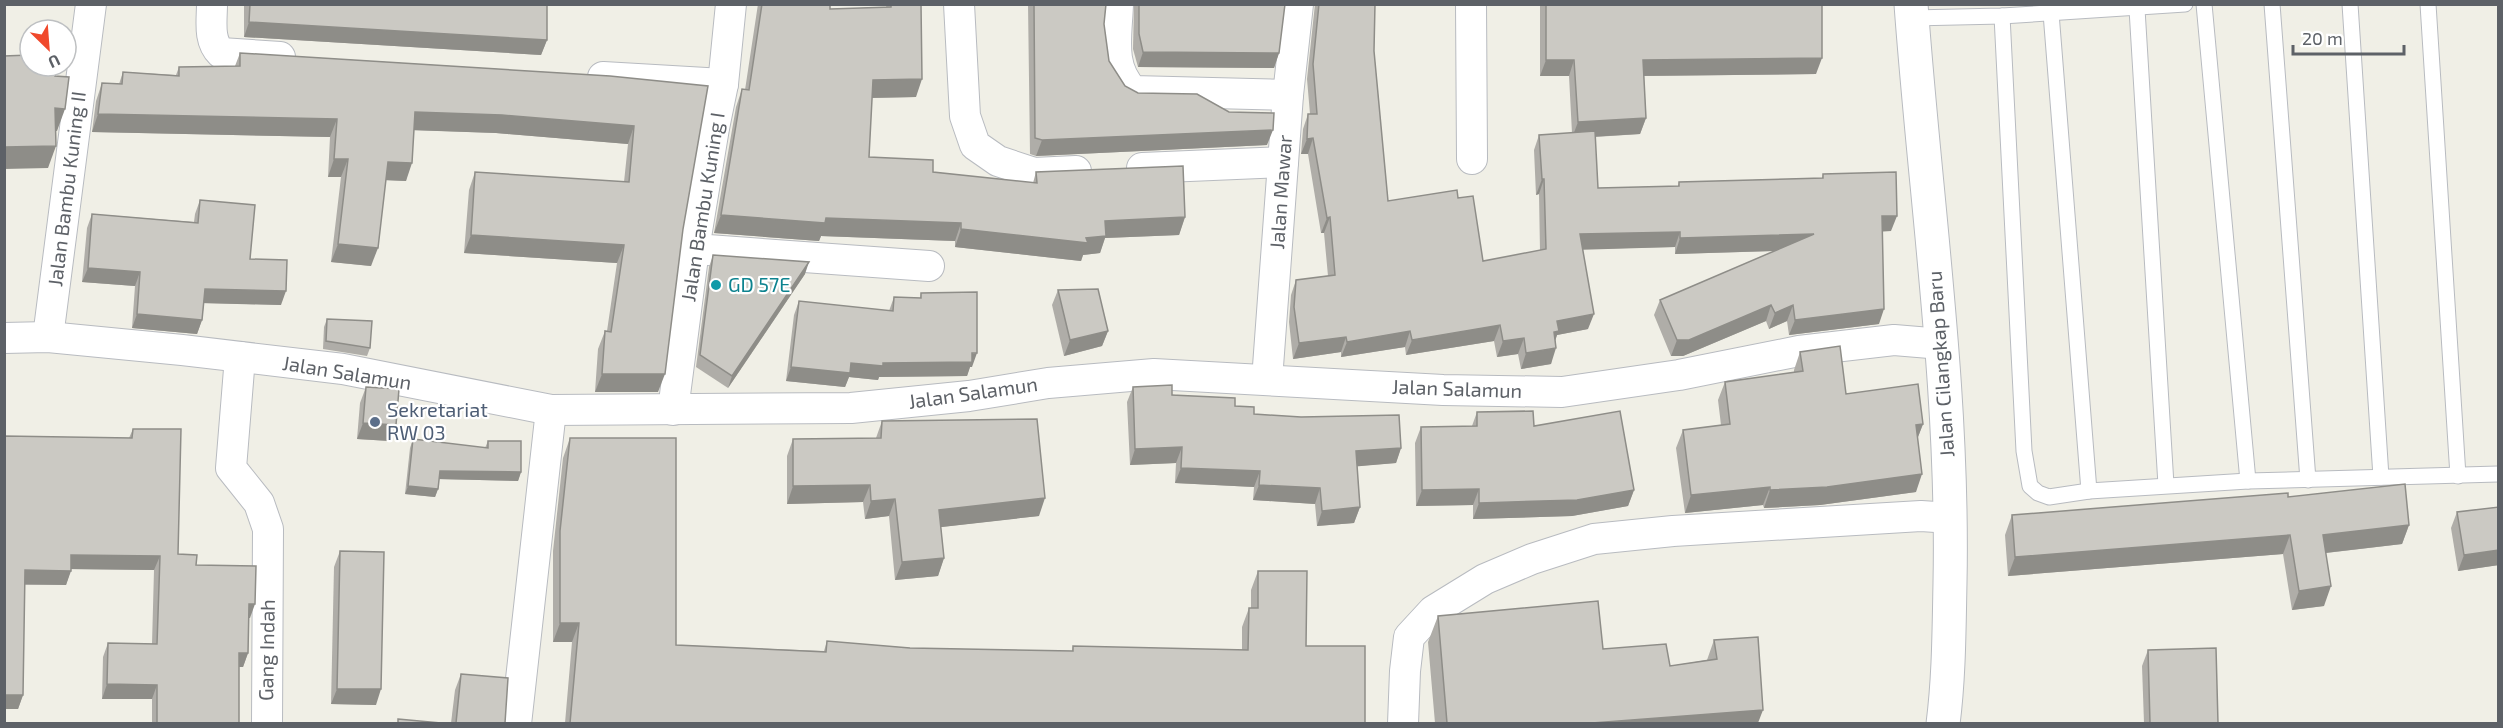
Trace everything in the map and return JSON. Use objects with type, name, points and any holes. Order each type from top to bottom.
[{"type":"street","name":"Jalan Bambu Kuning II","points":[[48,337],[91,4]]},
{"type":"street","points":[[212,4],[212,37],[214,46],[221,53],[303,58]]},
{"type":"street","name":"Jalan Bambu Kuning I","points":[[673,410],[694,249],[723,84],[731,4]]},
{"type":"street","points":[[959,4],[965,116],[975,145],[999,161],[1034,173],[1283,162]]},
{"type":"street","points":[[1118,4],[1117,68],[1122,80],[1133,91],[1288,95]]},
{"type":"street","name":"Jalan Mawar","points":[[1267,380],[1288,95],[1298,4]]},
{"type":"street","points":[[1471,4],[1472,159]]},
{"type":"street","name":"Jalan Cilangkap Baru","points":[[1911,11],[1942,344],[1951,518],[1948,687],[1943,723]]},
{"type":"street","points":[[572,75],[723,84]]},
{"type":"street","points":[[694,249],[929,266]]},
{"type":"street","name":"Jalan Salamun","points":[[4,338],[48,337],[342,369],[551,410],[851,408],[969,396],[1047,382],[1154,374],[1443,390],[1562,392],[1679,375],[1799,351],[1894,340],[1942,344]]},
{"type":"street","name":"Gang Indah","points":[[240,357],[231,468],[259,503],[268,529],[267,723]]},
{"type":"street","points":[[516,723],[551,410]]},
{"type":"street","points":[[1403,723],[1409,637],[1433,611],[1485,579],[1532,559],[1594,539],[1672,531],[1921,516],[1951,518]]},
{"type":"lane","points":[[1911,11],[2002,16],[2138,9],[2185,4]]},
{"type":"lane","points":[[2204,4],[2248,481]]},
{"type":"lane","points":[[2272,4],[2308,480]]},
{"type":"lane","points":[[2350,4],[2381,477]]},
{"type":"lane","points":[[2428,4],[2458,477]]},
{"type":"lane","points":[[2138,9],[2166,485]]},
{"type":"lane","points":[[2051,13],[2089,491]]},
{"type":"lane","points":[[2002,16],[2024,451],[2030,486],[2038,493],[2049,497],[2089,491],[2166,485],[2499,474]]},
{"type":"building","points":[[250,4],[547,4],[547,40],[249,22]]},
{"type":"building","points":[[762,4],[830,4],[830,9],[921,4],[922,79],[873,80],[869,157],[933,160],[933,172],[1037,183],[1036,172],[1183,166],[1185,217],[1105,221],[1106,236],[1086,238],[1088,243],[961,229],[961,223],[826,218],[825,223],[721,215],[742,89],[749,90]]},
{"type":"building","points":[[1034,4],[1106,4],[1104,24],[1109,61],[1125,86],[1138,93],[1197,94],[1229,112],[1274,113],[1273,130],[1042,140],[1035,138]]},
{"type":"building","points":[[1139,4],[1285,4],[1279,53],[1143,52],[1139,34]]},
{"type":"building","points":[[1319,4],[1375,4],[1374,51],[1388,201],[1457,190],[1458,198],[1473,196],[1483,261],[1546,249],[1544,179],[1542,179],[1539,135],[1595,131],[1598,188],[1679,186],[1679,182],[1823,178],[1823,174],[1896,172],[1897,216],[1882,216],[1884,309],[1795,320],[1793,305],[1775,313],[1771,305],[1689,340],[1677,340],[1660,300],[1814,234],[1680,238],[1680,232],[1580,234],[1594,314],[1557,321],[1559,331],[1554,332],[1556,348],[1526,353],[1524,338],[1503,341],[1500,325],[1412,340],[1410,331],[1347,342],[1346,337],[1299,343],[1294,307],[1296,280],[1335,275],[1330,217],[1327,218],[1313,138],[1307,139],[1308,114],[1317,114],[1313,64]]},
{"type":"building","points":[[1546,4],[1822,4],[1822,58],[1643,60],[1646,118],[1578,122],[1574,60],[1546,60]]},
{"type":"building","points":[[240,53],[610,76],[708,86],[683,229],[665,374],[602,374],[605,331],[611,332],[624,245],[471,235],[475,172],[629,182],[634,126],[502,115],[415,112],[412,163],[388,162],[378,248],[338,244],[348,159],[334,159],[337,119],[98,114],[102,83],[122,84],[123,72],[179,76],[179,67],[240,66]]},
{"type":"building","points":[[18,55],[18,78],[69,78],[65,109],[55,108],[56,146],[4,147],[4,56]]},
{"type":"building","points":[[200,200],[255,205],[250,259],[287,260],[286,291],[205,289],[202,320],[137,314],[140,272],[88,268],[92,214],[198,223]]},
{"type":"building","points":[[713,255],[809,262],[732,376],[700,355]]},
{"type":"building","points":[[1098,289],[1108,331],[1070,340],[1058,290]]},
{"type":"building","points":[[977,292],[977,353],[972,353],[972,362],[883,363],[883,366],[851,363],[850,373],[791,367],[799,301],[893,311],[894,297],[921,298],[921,293]]},
{"type":"building","points":[[327,319],[372,321],[370,348],[326,341]]},
{"type":"building","points":[[1840,346],[1846,394],[1918,384],[1923,424],[1916,425],[1922,474],[1827,487],[1770,490],[1770,487],[1691,495],[1683,430],[1730,424],[1725,382],[1803,371],[1800,352]]},
{"type":"building","points":[[1172,385],[1172,395],[1235,398],[1235,406],[1254,407],[1254,414],[1301,417],[1399,415],[1401,448],[1356,451],[1360,507],[1322,511],[1320,488],[1259,485],[1260,471],[1181,468],[1182,447],[1135,449],[1133,387]]},
{"type":"building","points":[[366,387],[399,389],[396,425],[363,423]]},
{"type":"building","points":[[1533,411],[1534,426],[1620,411],[1634,490],[1577,500],[1479,503],[1479,489],[1422,490],[1421,427],[1477,426],[1477,412]]},
{"type":"building","points":[[1037,419],[1045,498],[939,510],[944,558],[902,562],[895,499],[871,501],[870,485],[793,486],[793,439],[881,438],[882,421]]},
{"type":"building","points":[[133,429],[181,429],[178,554],[197,555],[196,565],[256,566],[255,604],[249,604],[248,653],[239,653],[239,723],[157,723],[157,685],[107,684],[108,643],[157,644],[160,556],[71,555],[71,571],[25,570],[23,695],[4,695],[4,436],[132,438]]},
{"type":"building","points":[[570,438],[676,438],[676,645],[826,652],[827,641],[910,648],[1073,651],[1073,646],[1248,650],[1249,608],[1258,608],[1258,571],[1307,571],[1306,646],[1365,646],[1365,723],[570,723],[579,623],[560,623],[560,531]]},
{"type":"building","points":[[413,439],[488,448],[488,441],[521,441],[521,472],[440,471],[438,489],[408,486]]},
{"type":"building","points":[[2405,484],[2409,525],[2323,535],[2331,586],[2299,591],[2290,535],[2015,557],[2012,515],[2288,493],[2288,497]]},
{"type":"building","points":[[2499,507],[2499,550],[2464,555],[2457,512]]},
{"type":"building","points":[[340,551],[384,552],[381,689],[337,689]]},
{"type":"building","points":[[1598,601],[1603,649],[1666,644],[1670,666],[1717,659],[1714,640],[1758,637],[1763,710],[1592,723],[1447,723],[1438,616]]},
{"type":"building","points":[[2216,648],[2218,723],[2150,723],[2148,650]]},
{"type":"building","points":[[461,674],[508,678],[505,723],[456,723]]},
{"type":"building","points":[[398,719],[441,723],[398,723]]},
{"type":"place","name":"GD 57E","points":[[716,285]]},
{"type":"place","name":"Sekretariat RW 03","points":[[375,422]]}]
